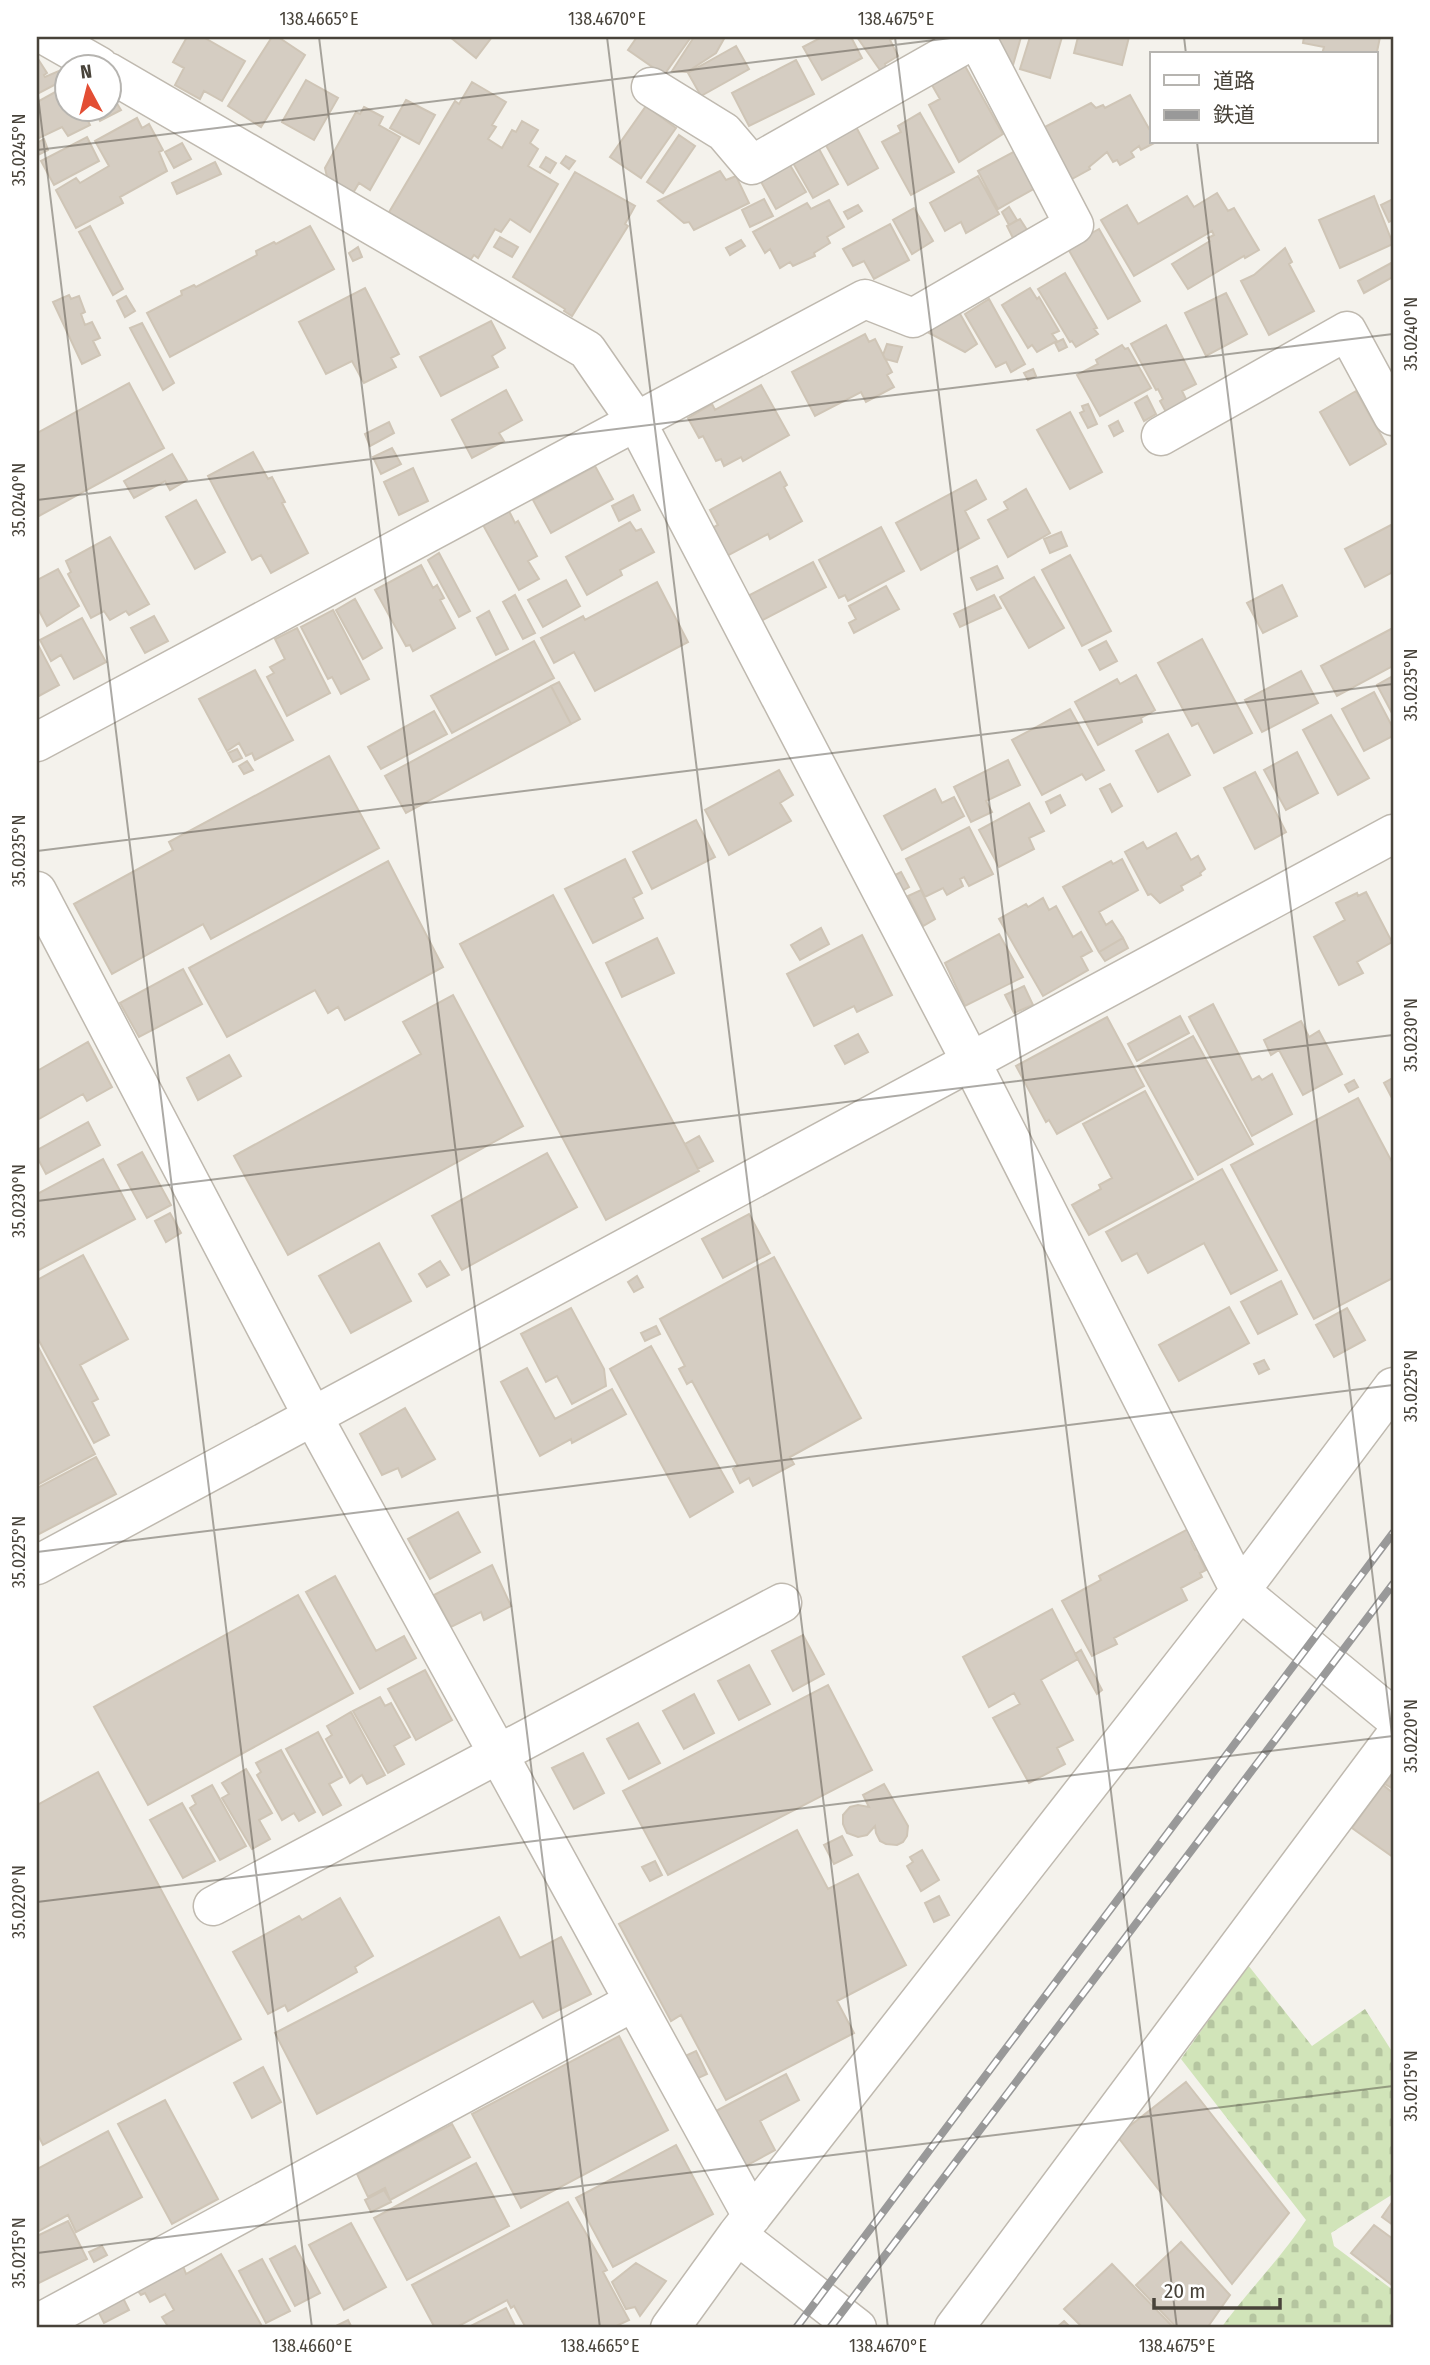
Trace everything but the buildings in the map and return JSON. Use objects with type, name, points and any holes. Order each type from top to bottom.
[{"type":"street","points":[[48,37],[74,52]]},
{"type":"street","points":[[37,742],[865,299],[913,318],[1074,225],[976,37],[752,165],[724,131],[651,87]]},
{"type":"street","points":[[122,80],[587,350],[636,421],[970,1060],[1240,1591],[1393,1717]]},
{"type":"street","points":[[1161,436],[1347,331],[1393,416]]},
{"type":"street","points":[[37,1565],[1393,834]]},
{"type":"street","points":[[37,891],[312,1415],[633,2001],[745,2225],[858,2328]]},
{"type":"street","points":[[670,2328],[745,2225],[1240,1591],[1393,1387]]},
{"type":"street","points":[[213,1906],[782,1603]]},
{"type":"street","points":[[954,2328],[1393,1739]]},
{"type":"street","points":[[37,2324],[633,2001]]},
{"type":"green space","points":[[1248,1965],[1312,2046],[1365,2009],[1393,2053],[1393,2194],[1331,2233],[1334,2246],[1393,2290],[1393,2328],[1221,2328],[1306,2220],[1181,2059]]},
{"type":"railway","points":[[796,2328],[1393,1533]]},
{"type":"railway","points":[[830,2328],[1393,1584]]}]
